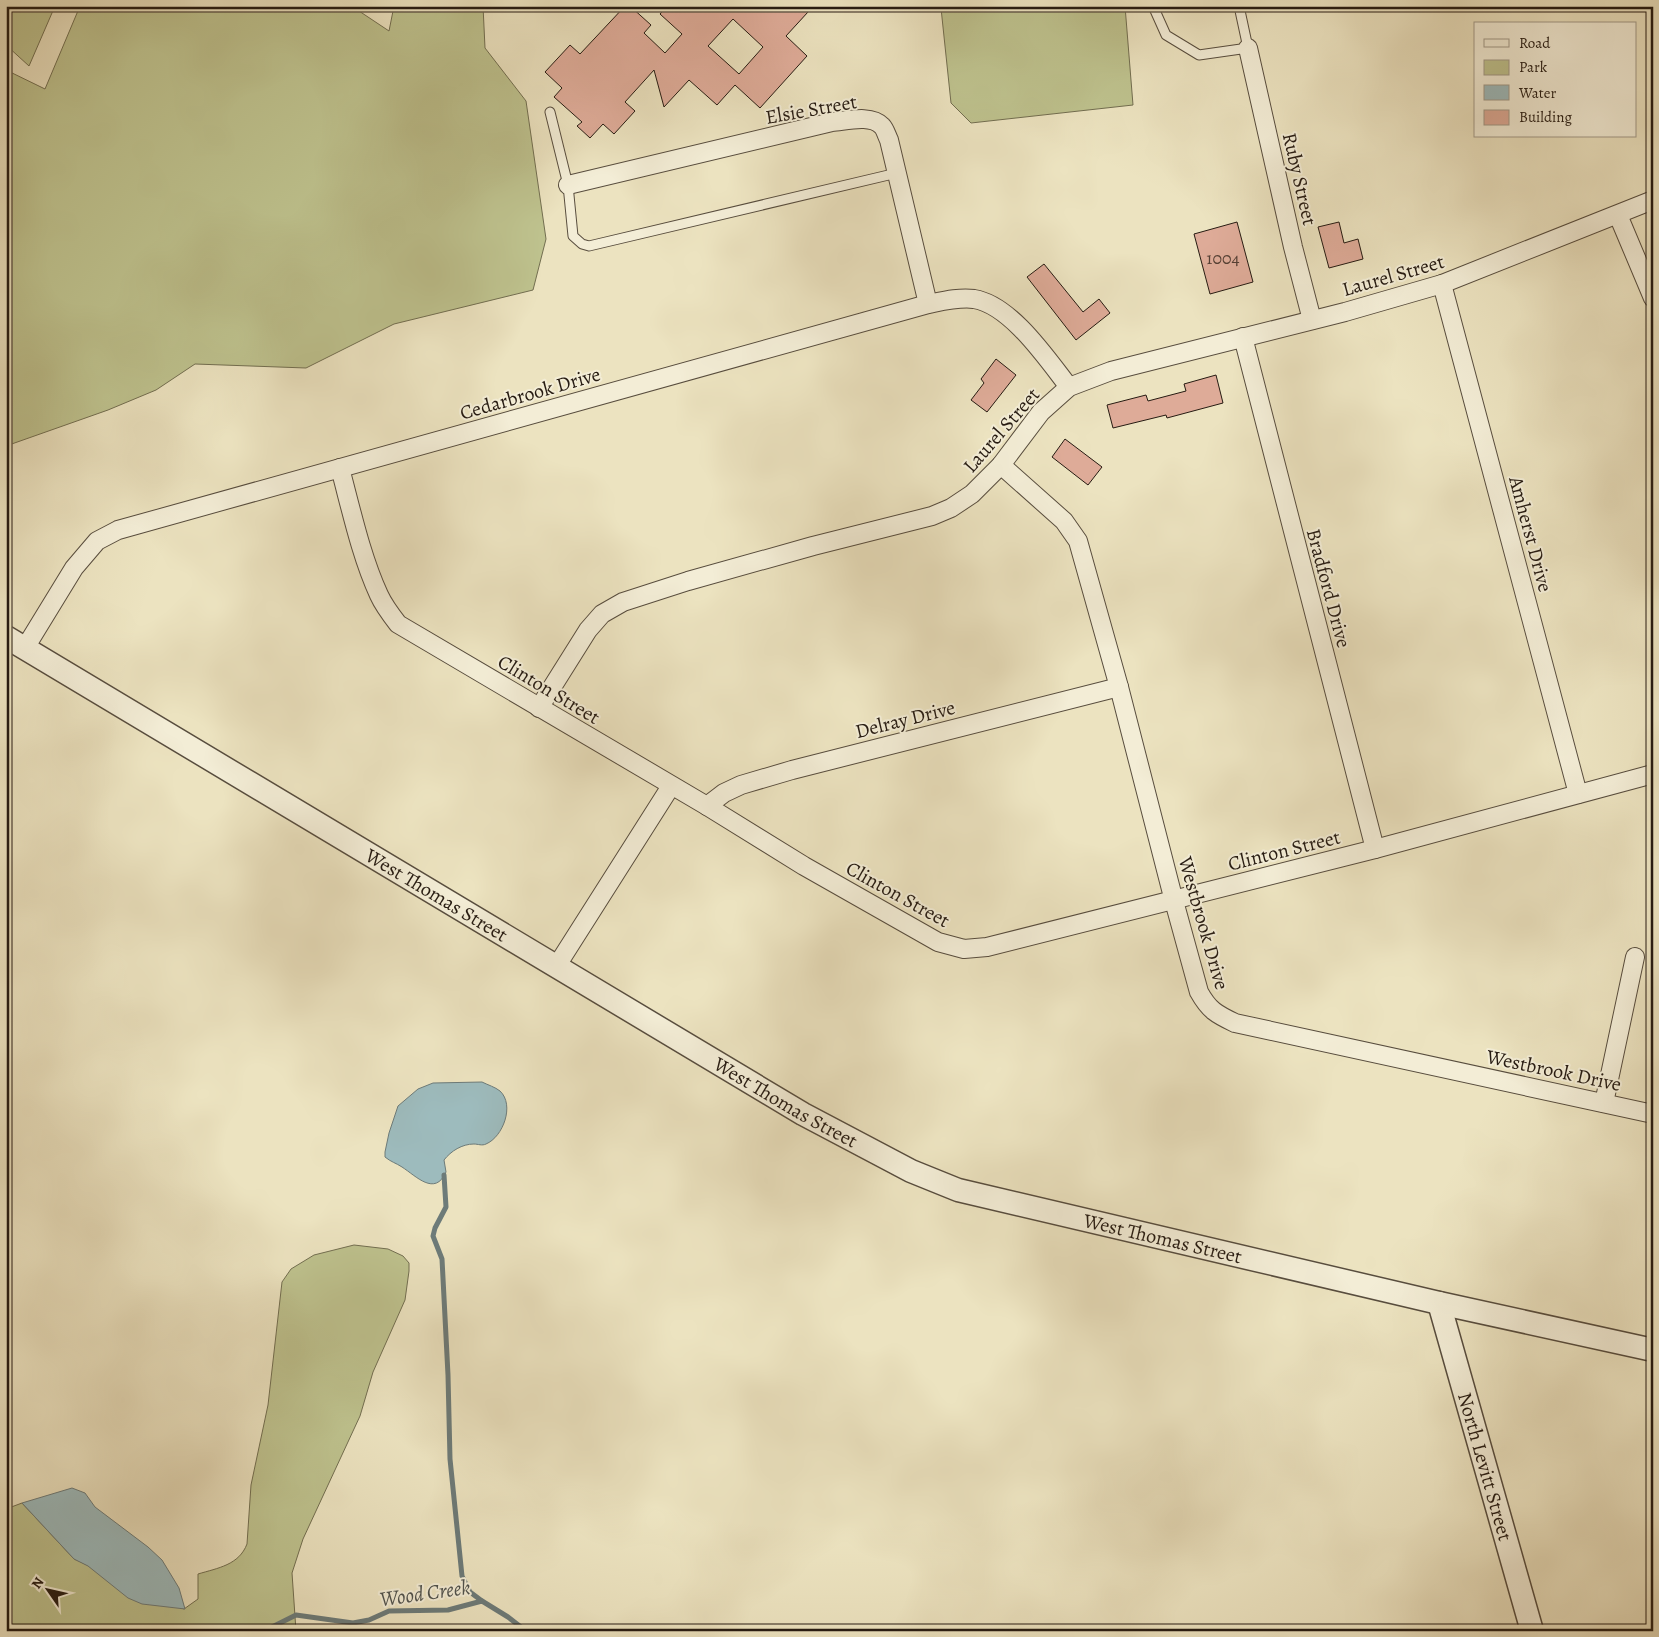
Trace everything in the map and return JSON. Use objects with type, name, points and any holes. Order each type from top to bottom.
[{"type":"street","name":"Ruby Street","points":[[1248,48],[1312,320]]},
{"type":"street","name":"Elsie Street","points":[[568,185],[832,122],[863,118],[871,120],[882,126],[889,140],[928,304]]},
{"type":"street","name":"Laurel Street","points":[[540,708],[588,630],[602,614],[623,602],[688,581],[794,551],[932,516],[951,508],[972,494],[1001,466],[1041,412],[1069,387],[1111,371],[1312,320],[1442,284],[1653,200]]},
{"type":"street","points":[[1618,214],[1653,298]]},
{"type":"street","name":"Amherst Drive","points":[[1442,284],[1578,794]]},
{"type":"street","name":"Cedarbrook Drive","points":[[25,648],[74,568],[97,541],[118,530],[928,304],[961,298],[988,304],[1011,318],[1023,330],[1069,387]]},
{"type":"street","name":"Bradford Drive","points":[[1243,337],[1375,849]]},
{"type":"street","name":"Westbrook Drive","points":[[1001,466],[1064,521],[1078,541],[1119,687],[1199,992],[1206,1005],[1219,1016],[1235,1023],[1653,1114]]},
{"type":"street","name":"Clinton Street","points":[[340,468],[362,547],[378,594],[398,624],[708,806],[804,866],[938,942],[964,949],[987,947],[1174,901],[1653,774]]},
{"type":"street","name":"West Thomas Street","points":[[6,637],[365,850],[556,967],[803,1114],[911,1172],[958,1190],[1439,1303],[1653,1350]]},
{"type":"street","name":"Delray Drive","points":[[708,806],[724,793],[741,785],[775,775],[1119,687]]},
{"type":"street","points":[[556,967],[671,786]]},
{"type":"street","points":[[1604,1103],[1635,957]]},
{"type":"street","name":"North Levitt Street","points":[[1439,1303],[1532,1631]]},
{"type":"lane","points":[[1153,6],[1166,35],[1199,55],[1248,48],[1239,6]]},
{"type":"lane","points":[[550,112],[568,185],[573,236],[582,244],[589,246],[897,173]]},
{"type":"green space","points":[[6,6],[55,6],[29,66],[6,45]]},
{"type":"green space","points":[[80,6],[353,7],[389,31],[394,6],[483,6],[485,48],[526,101],[546,239],[533,290],[394,324],[306,368],[195,364],[156,390],[108,410],[6,446],[6,70],[45,89]]},
{"type":"green space","points":[[978,6],[1125,6],[1133,105],[971,123],[951,103],[941,8]]},
{"type":"green space","points":[[354,1245],[388,1249],[403,1256],[409,1263],[405,1300],[373,1372],[360,1416],[303,1539],[292,1573],[296,1631],[6,1631],[6,1509],[22,1503],[74,1559],[184,1609],[198,1599],[198,1574],[227,1565],[239,1557],[247,1544],[251,1485],[268,1405],[282,1282],[291,1269],[314,1255]]},
{"type":"water","points":[[482,1082],[500,1091],[504,1097],[507,1104],[507,1112],[502,1128],[492,1140],[484,1145],[465,1145],[453,1151],[444,1160],[446,1172],[442,1179],[431,1184],[425,1182],[385,1157],[389,1133],[398,1106],[418,1089],[433,1083]]},
{"type":"water","points":[[72,1488],[85,1493],[95,1507],[148,1547],[162,1560],[179,1588],[185,1609],[142,1604],[128,1598],[88,1566],[74,1559],[22,1503]]},
{"type":"building","points":[[625,6],[630,6],[651,25],[644,33],[665,53],[682,34],[660,14],[667,6],[801,6],[808,12],[786,36],[807,56],[760,108],[735,85],[717,105],[689,80],[664,107],[654,70],[625,102],[635,111],[614,134],[603,124],[590,138],[577,126],[582,122],[554,97],[562,88],[545,72],[570,45],[580,54]],"holes":[[[733,19],[763,47],[739,74],[708,46]]]},
{"type":"building","points":[[1237,222],[1253,282],[1210,294],[1194,234]]},
{"type":"building","points":[[1339,222],[1344,243],[1358,239],[1363,259],[1329,268],[1318,227]]},
{"type":"building","points":[[1044,264],[1083,312],[1099,299],[1110,313],[1076,340],[1027,277]]},
{"type":"building","points":[[996,359],[1016,375],[987,412],[971,400],[984,383],[981,379]]},
{"type":"building","points":[[1216,375],[1223,403],[1167,418],[1166,415],[1113,428],[1107,405],[1146,395],[1148,401],[1186,391],[1184,384]]},
{"type":"building","points":[[1065,439],[1102,467],[1088,485],[1052,457]]},
{"type":"waterway","points":[[444,1175],[446,1207],[433,1236],[442,1259],[450,1459],[462,1576],[470,1592],[482,1601]]},
{"type":"waterway","name":"Wood Creek","points":[[264,1631],[296,1615],[353,1623],[369,1620],[389,1611],[448,1610],[482,1601],[526,1631]]}]
